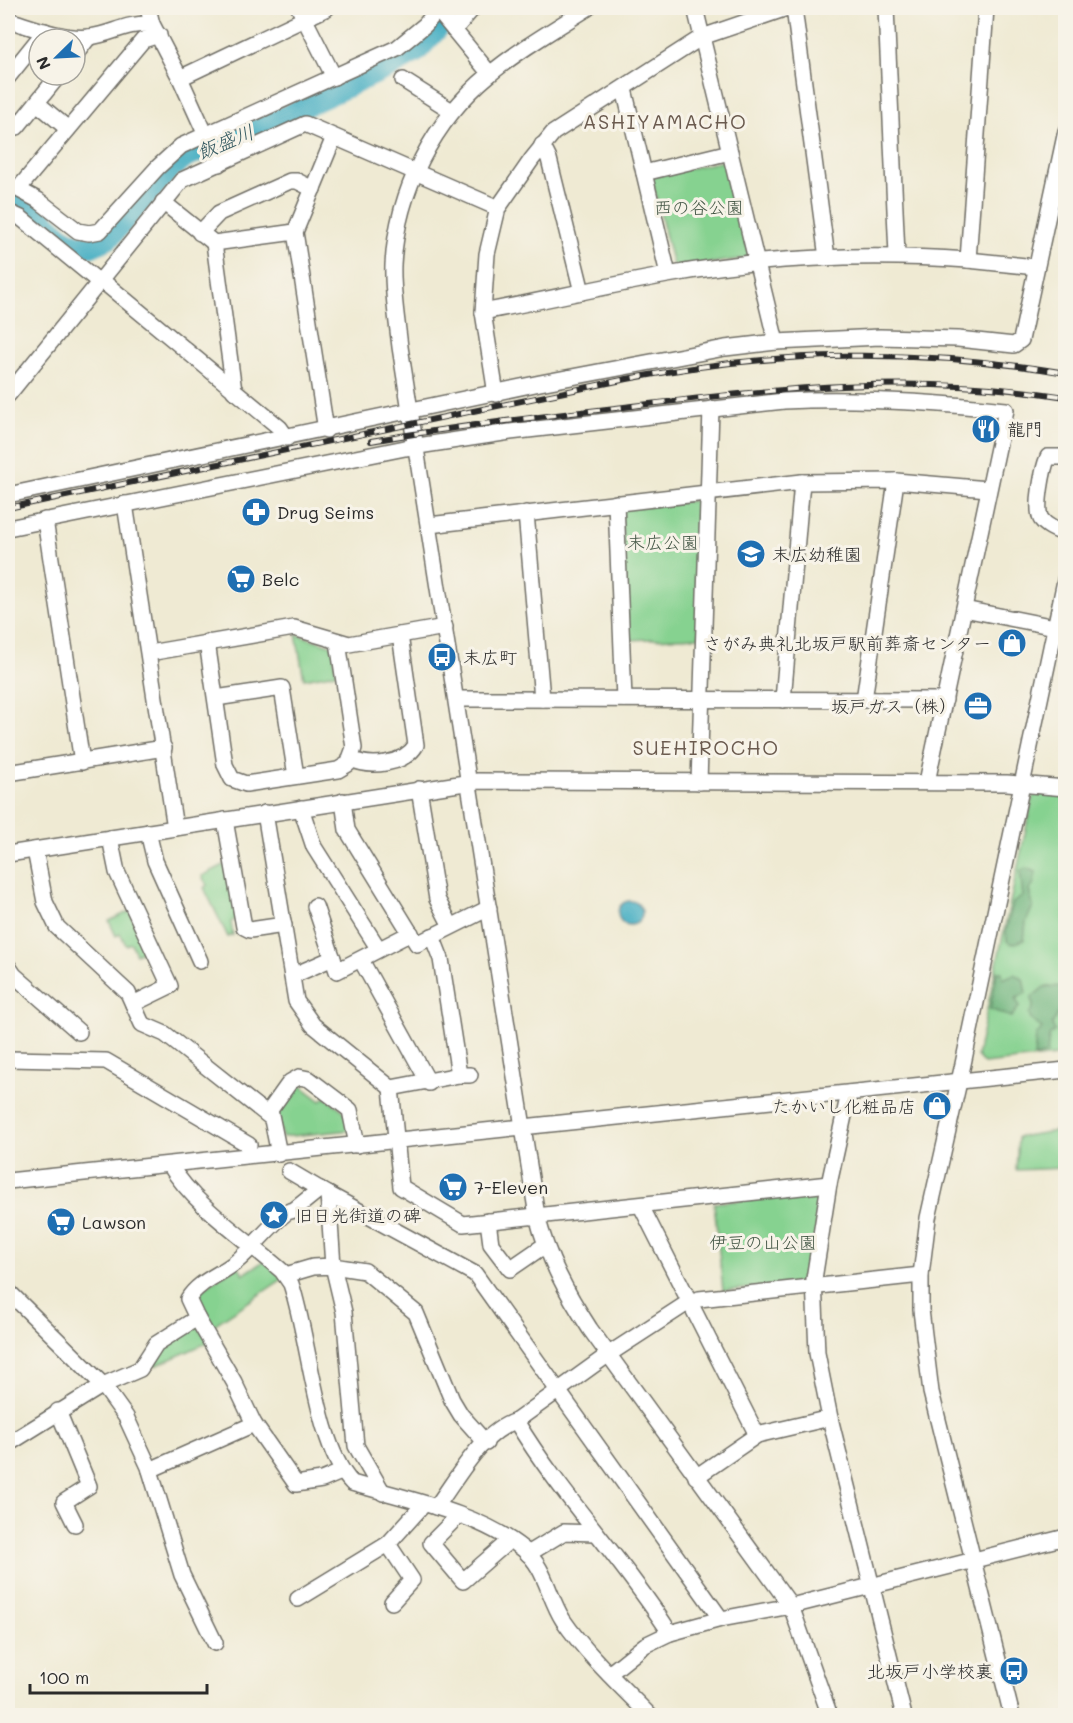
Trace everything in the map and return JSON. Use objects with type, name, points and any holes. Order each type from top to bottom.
[{"type":"street","points":[[148,8],[156,30],[217,160]]},
{"type":"street","points":[[180,78],[302,14],[327,8]]},
{"type":"street","points":[[454,29],[473,8]]},
{"type":"street","points":[[588,8],[490,74],[452,111],[432,139],[416,172],[398,228],[393,265],[394,300],[537,1216],[545,1245],[567,1294],[696,1477],[791,1606],[830,1716]]},
{"type":"street","points":[[695,8],[776,342]]},
{"type":"street","points":[[496,394],[483,312],[487,254],[498,208],[542,145],[553,133],[702,37],[787,8]]},
{"type":"street","points":[[794,8],[827,258]]},
{"type":"street","points":[[886,8],[897,255]]},
{"type":"street","points":[[968,260],[986,8]]},
{"type":"street","points":[[156,30],[143,40],[68,129],[13,186],[78,231],[89,233],[100,231],[168,157],[181,146],[207,137],[396,48],[438,9],[490,74]]},
{"type":"street","points":[[302,14],[334,77]]},
{"type":"street","points":[[8,20],[32,27]]},
{"type":"street","points":[[87,40],[132,24],[156,30]]},
{"type":"street","points":[[8,77],[27,53]]},
{"type":"street","points":[[403,80],[452,111]]},
{"type":"street","points":[[8,120],[17,127],[50,87]]},
{"type":"street","points":[[624,89],[669,274]]},
{"type":"street","points":[[37,103],[68,129]]},
{"type":"street","points":[[8,395],[182,180],[217,160],[305,124],[498,208]]},
{"type":"street","points":[[8,495],[684,355],[776,342],[880,337],[958,339],[1014,345],[1021,340],[1065,131]]},
{"type":"street","points":[[327,430],[295,232],[334,138]]},
{"type":"street","points":[[542,145],[549,159],[582,292]]},
{"type":"street","points":[[644,173],[730,152]]},
{"type":"street","points":[[201,233],[219,213],[290,181],[297,181],[313,189]]},
{"type":"street","points":[[163,202],[214,243],[234,391]]},
{"type":"street","points":[[8,212],[21,218],[99,280],[280,428],[287,438]]},
{"type":"street","points":[[214,243],[295,232]]},
{"type":"street","points":[[483,312],[669,274],[757,262],[897,255],[1036,267]]},
{"type":"street","points":[[8,528],[416,446],[711,409],[828,398],[907,399],[1005,410],[927,782]]},
{"type":"street","points":[[699,782],[711,409]]},
{"type":"street","points":[[1065,457],[1052,455],[1046,461],[1039,514],[1050,527],[1065,534]]},
{"type":"street","points":[[429,525],[802,482],[896,481],[988,489]]},
{"type":"street","points":[[864,700],[896,481]]},
{"type":"street","points":[[783,700],[802,482]]},
{"type":"street","points":[[616,502],[624,699]]},
{"type":"street","points":[[125,504],[175,828]]},
{"type":"street","points":[[526,513],[542,699]]},
{"type":"street","points":[[45,520],[82,762]]},
{"type":"street","points":[[1012,1716],[926,1363],[921,1310],[921,1275],[928,1218],[1065,576]]},
{"type":"street","points":[[964,609],[1055,627]]},
{"type":"street","points":[[149,653],[294,628],[349,644],[445,627]]},
{"type":"street","points":[[351,759],[368,764],[400,760],[411,753],[416,746],[417,738],[400,635]]},
{"type":"street","points":[[207,642],[225,765],[232,779],[246,784],[338,770],[348,764],[354,748],[338,642]]},
{"type":"street","points":[[216,698],[282,688],[296,776]]},
{"type":"street","points":[[456,699],[945,700]]},
{"type":"street","points":[[8,773],[164,748]]},
{"type":"street","points":[[8,854],[470,782],[927,782],[1022,783],[1065,788]]},
{"type":"street","points":[[419,789],[437,899],[452,926]]},
{"type":"street","points":[[343,801],[347,830],[417,944],[489,908]]},
{"type":"street","points":[[301,808],[314,847],[378,948]]},
{"type":"street","points":[[266,813],[296,1001],[313,1025],[391,1088],[401,1182],[404,1190],[463,1224],[830,1184]]},
{"type":"street","points":[[225,820],[244,927],[250,930],[284,926]]},
{"type":"street","points":[[148,832],[155,861],[200,961]]},
{"type":"street","points":[[110,838],[117,872],[170,986],[133,1004]]},
{"type":"street","points":[[35,850],[45,902],[57,927],[128,993],[142,1024],[165,1034],[270,1117]]},
{"type":"street","points":[[315,906],[337,971],[411,933]]},
{"type":"street","points":[[391,1088],[465,1075],[441,959],[432,936]]},
{"type":"street","points":[[292,976],[333,958]]},
{"type":"street","points":[[361,960],[429,1083]]},
{"type":"street","points":[[8,966],[14,975],[79,1032]]},
{"type":"street","points":[[8,1059],[106,1061],[249,1145]]},
{"type":"street","points":[[8,1181],[1065,1070]]},
{"type":"street","points":[[279,1154],[270,1117],[271,1106],[290,1082],[304,1077],[350,1110],[357,1145]]},
{"type":"street","points":[[849,1093],[830,1184],[814,1287],[818,1353],[830,1418],[904,1716]]},
{"type":"street","points":[[171,1165],[178,1178],[207,1207],[286,1275],[297,1299],[320,1405],[341,1472],[352,1483],[458,1516],[510,1540],[528,1554],[545,1578],[561,1617],[577,1639],[650,1716]]},
{"type":"street","points":[[289,1171],[475,1274],[721,1619]]},
{"type":"street","points":[[324,1192],[294,1210],[286,1212],[235,1263],[202,1283],[188,1299],[234,1382],[254,1424],[296,1484],[322,1480],[341,1472]]},
{"type":"street","points":[[324,1192],[333,1266],[344,1312],[356,1446],[383,1493]]},
{"type":"street","points":[[641,1206],[757,1435]]},
{"type":"street","points":[[488,1221],[491,1244],[510,1269],[545,1245]]},
{"type":"street","points":[[286,1275],[312,1267],[333,1266],[365,1271],[416,1313],[452,1400],[461,1416],[486,1443]]},
{"type":"street","points":[[298,1599],[388,1544],[430,1506],[504,1425],[516,1421],[609,1354],[689,1302],[699,1299],[921,1275]]},
{"type":"street","points":[[8,1291],[103,1385],[126,1417],[150,1470],[182,1575],[215,1643]]},
{"type":"street","points":[[8,1444],[103,1385],[140,1369],[156,1344],[197,1318]]},
{"type":"street","points":[[58,1411],[89,1486],[64,1502],[75,1524]]},
{"type":"street","points":[[696,1477],[757,1435],[830,1418]]},
{"type":"street","points":[[516,1421],[532,1447],[595,1533],[639,1584],[669,1632]]},
{"type":"street","points":[[150,1470],[254,1424]]},
{"type":"street","points":[[458,1516],[431,1543],[463,1581],[510,1540]]},
{"type":"street","points":[[528,1554],[564,1532],[595,1533]]},
{"type":"street","points":[[609,1674],[645,1645],[669,1632],[721,1619],[791,1606],[1065,1537]]},
{"type":"street","points":[[388,1544],[412,1580],[392,1602]]},
{"type":"green space","name":"西の谷公園","points":[[727,160],[749,254],[747,258],[678,268],[673,265],[651,177]]},
{"type":"green space","name":"末広公園","points":[[703,500],[699,637],[628,640],[621,511],[626,507]]},
{"type":"green space","points":[[296,634],[333,646],[336,673],[304,679]]},
{"type":"green space","points":[[1039,793],[1065,796],[1065,1055],[984,1064],[977,1056],[1033,796]]},
{"type":"green space","points":[[228,863],[237,918],[231,922],[233,935],[228,937],[204,888],[207,885],[202,876]]},
{"type":"green space","points":[[1026,868],[1036,872],[1033,886],[1029,890],[1033,906],[1026,922],[1024,940],[1011,944],[1007,941],[1006,930],[1013,903],[1023,896],[1020,871]]},
{"type":"green space","points":[[130,911],[147,949],[136,954],[131,943],[126,945],[120,934],[116,936],[109,921]]},
{"type":"green space","points":[[997,972],[1002,972],[1003,979],[1014,974],[1023,979],[1026,993],[1015,999],[1020,1006],[1011,1017],[990,1009]]},
{"type":"green space","points":[[1065,986],[1065,1014],[1058,1014],[1052,1024],[1055,1031],[1049,1036],[1047,1054],[1034,1057],[1036,1036],[1042,1028],[1031,1020],[1029,1014],[1033,1008],[1032,997],[1044,987]]},
{"type":"green space","points":[[293,1085],[300,1085],[321,1101],[325,1097],[344,1111],[351,1130],[282,1137],[275,1108]]},
{"type":"green space","points":[[1056,1131],[1060,1134],[1065,1168],[1016,1170],[1018,1137]]},
{"type":"green space","name":"伊豆の山公園","points":[[818,1192],[821,1195],[810,1277],[805,1283],[723,1291],[714,1203]]},
{"type":"green space","points":[[264,1261],[284,1278],[208,1329],[195,1305],[197,1293],[237,1265],[244,1274]]},
{"type":"green space","points":[[197,1323],[209,1342],[155,1366],[151,1357]]},
{"type":"water","points":[[630,901],[638,905],[642,913],[638,921],[630,925],[622,921],[618,913],[622,905]]},
{"type":"waterway","name":"飯盛川","points":[[8,200],[35,212],[61,236],[74,243],[91,247],[109,239],[171,169],[186,157],[239,137],[391,67],[417,52],[457,8]]},
{"type":"railway","points":[[8,508],[683,369],[792,358],[900,356],[955,359],[1066,373]]},
{"type":"railway","points":[[371,441],[688,399],[795,389],[902,385],[956,386],[1066,397]]},
{"type":"place","name":"龍門","points":[[986,429]]},
{"type":"place","name":"Drug Seims","points":[[256,512]]},
{"type":"place","name":"末広幼稚園","points":[[751,554]]},
{"type":"place","name":"Belc","points":[[241,579]]},
{"type":"place","name":"さがみ典礼北坂戸駅前葬斎センター","points":[[1012,643]]},
{"type":"place","name":"末広町","points":[[442,657]]},
{"type":"place","name":"坂戸ガス（株）","points":[[978,706]]},
{"type":"place","name":"たかいし化粧品店","points":[[937,1106]]},
{"type":"place","name":"7-Eleven","points":[[453,1187]]},
{"type":"place","name":"旧日光街道の碑","points":[[274,1215]]},
{"type":"place","name":"Lawson","points":[[61,1222]]},
{"type":"place","name":"北坂戸小学校裏","points":[[1014,1671]]},
{"type":"district","name":"ASHIYAMACHO","points":[[665,121]]},
{"type":"district","name":"SUEHIROCHO","points":[[706,747]]}]
